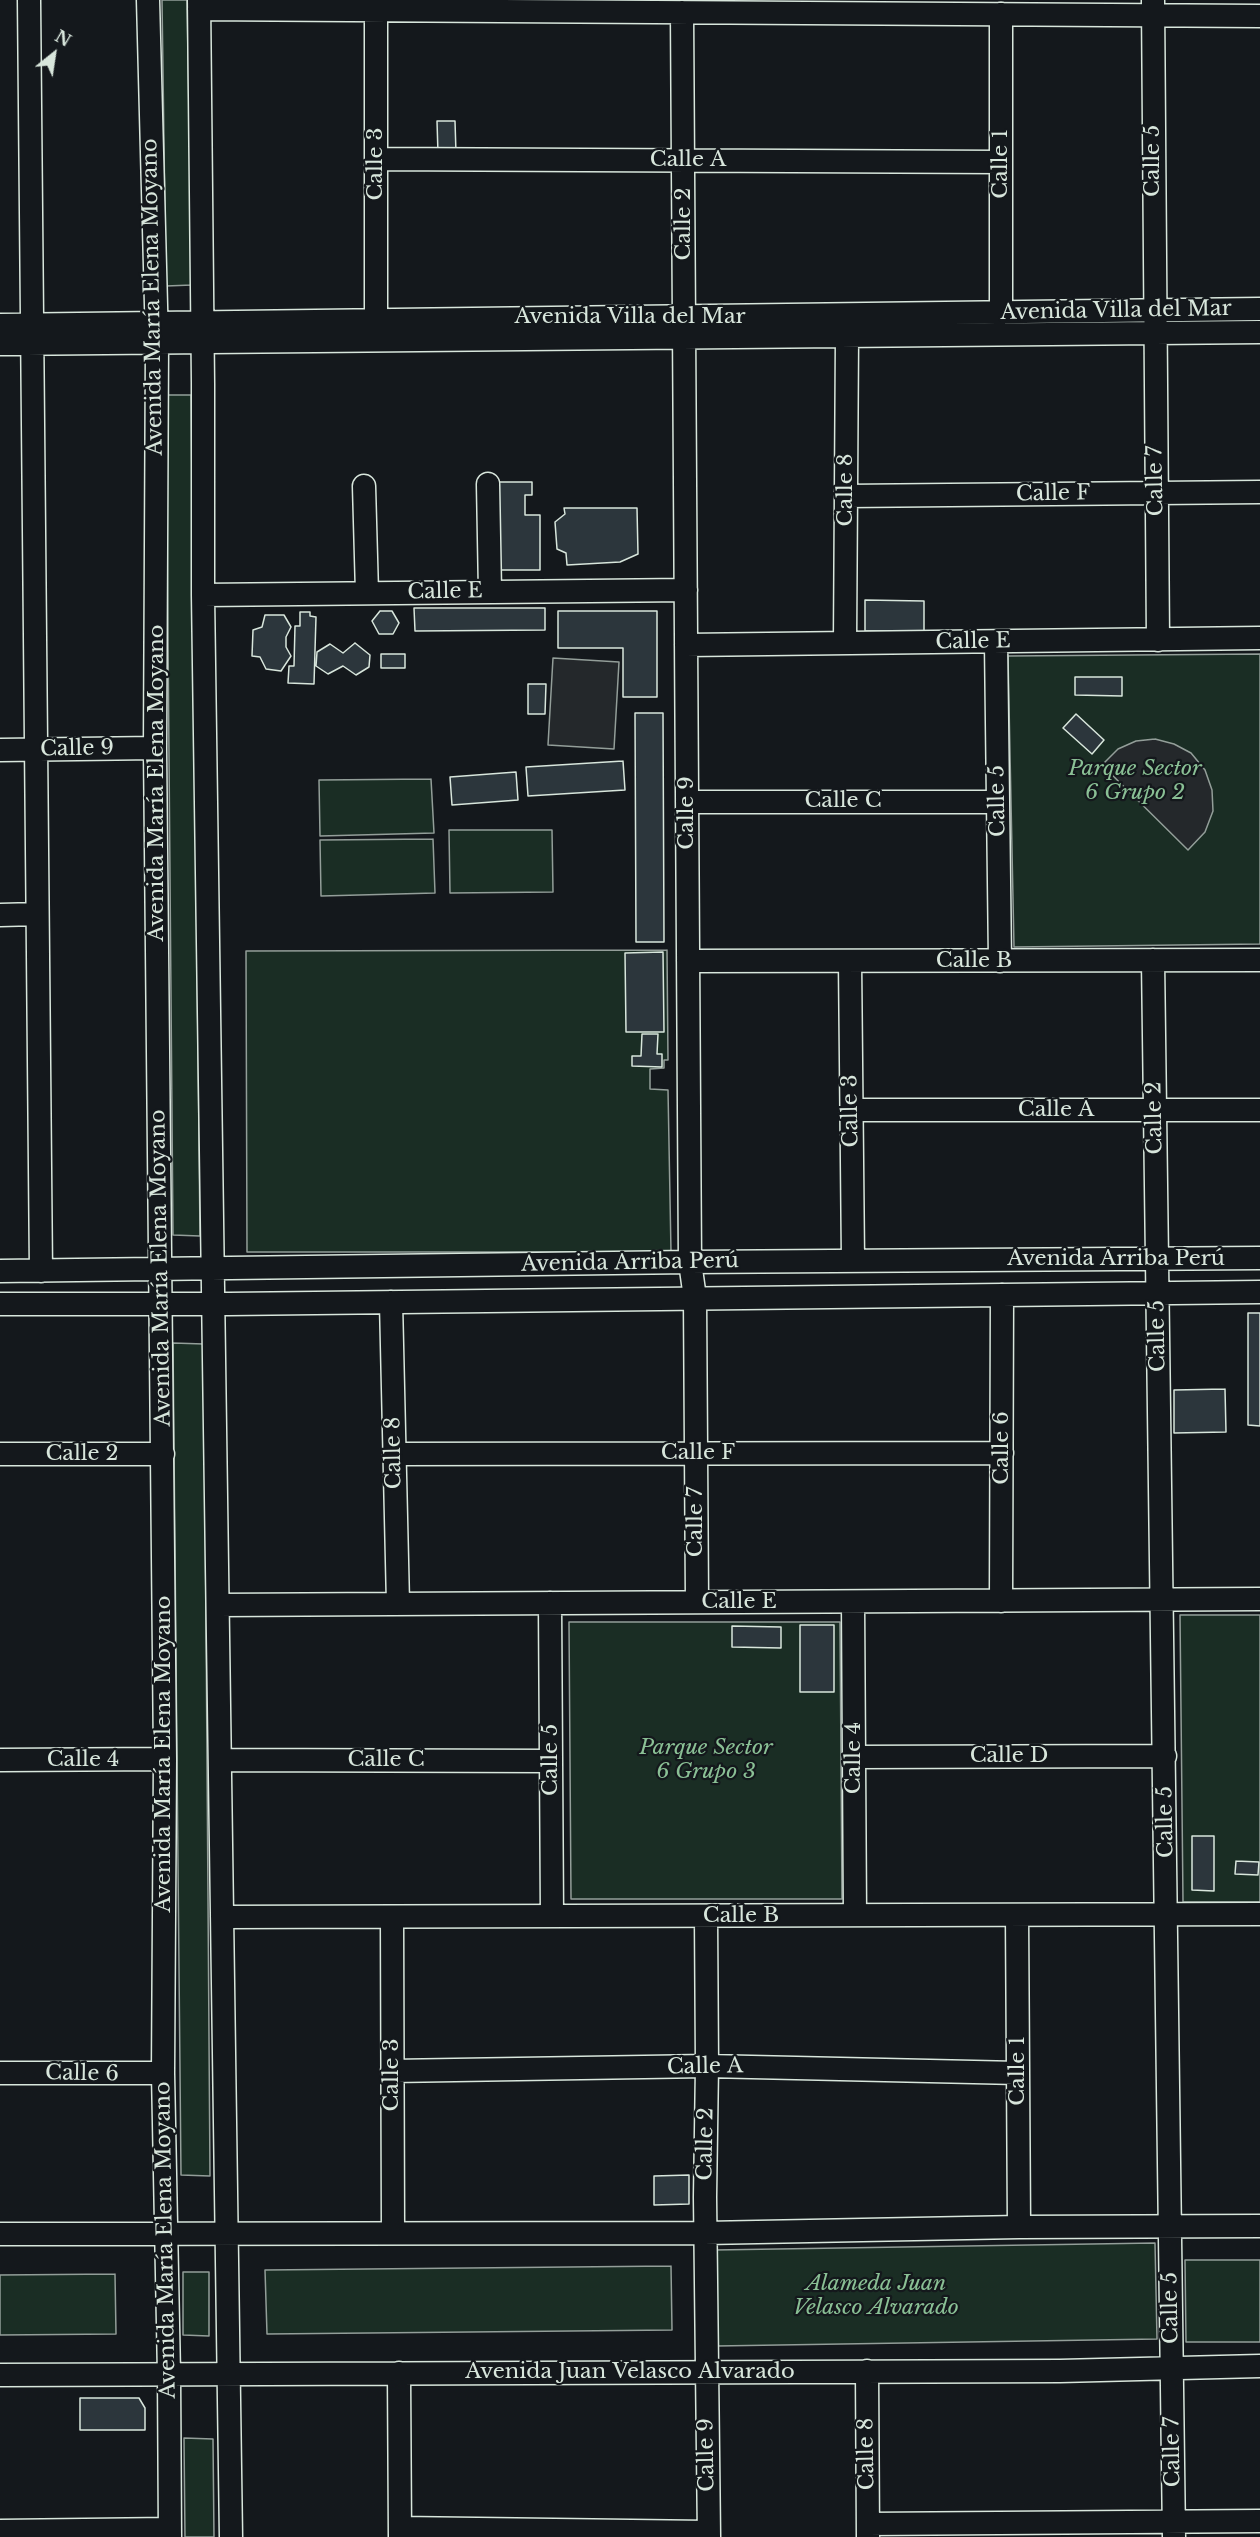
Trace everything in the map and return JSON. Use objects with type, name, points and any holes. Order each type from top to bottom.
[{"type":"street","points":[[29,0],[40,1271]]},
{"type":"street","name":"Avenida María Elena Moyano","points":[[148,0],[156,333],[155,748],[163,1454],[165,1759],[163,2073],[169,2374],[169,2533]]},
{"type":"street","points":[[231,2537],[203,595],[199,4],[376,10],[526,5],[682,12],[843,7],[1001,14],[1153,8],[1260,16]]},
{"type":"street","name":"Calle 5","points":[[1153,8],[1154,322]]},
{"type":"street","name":"Calle 3","points":[[376,10],[376,319]]},
{"type":"street","name":"Calle 2","points":[[682,12],[684,327]]},
{"type":"street","name":"Calle 1","points":[[1001,14],[1001,314]]},
{"type":"street","name":"Calle A","points":[[376,159],[1001,162]]},
{"type":"street","name":"Avenida Villa del Mar","points":[[202,332],[376,319],[684,327],[847,336],[1154,322],[1260,309]]},
{"type":"street","name":"Avenida Villa del Mar","points":[[0,326],[32,334],[684,327],[1001,314],[1154,322],[1260,332]]},
{"type":"street","name":"Calle 7","points":[[1154,322],[1158,640]]},
{"type":"street","name":"Calle 9","points":[[684,327],[690,1262],[695,1298]]},
{"type":"street","name":"Avenida Villa del Mar","points":[[0,344],[32,334]]},
{"type":"street","name":"Calle 8","points":[[845,644],[847,336]]},
{"type":"street","points":[[488,484],[490,592]]},
{"type":"street","points":[[364,486],[367,593]]},
{"type":"street","name":"Calle F","points":[[846,496],[1260,492]]},
{"type":"street","name":"Calle E","points":[[203,595],[686,590]]},
{"type":"street","name":"Calle E","points":[[686,645],[1260,638]]},
{"type":"street","name":"Calle 5","points":[[996,642],[1000,961]]},
{"type":"street","name":"Calle 9","points":[[0,750],[155,748]]},
{"type":"street","name":"Calle C","points":[[687,802],[998,802]]},
{"type":"street","points":[[0,915],[37,915]]},
{"type":"street","name":"Calle 2","points":[[1153,960],[1158,1277]]},
{"type":"street","name":"Calle B","points":[[688,961],[1260,960]]},
{"type":"street","name":"Calle 3","points":[[850,961],[853,1261]]},
{"type":"street","name":"Calle A","points":[[851,1110],[1260,1110]]},
{"type":"street","name":"Avenida Arriba Perú","points":[[0,1304],[214,1304],[1002,1295],[1158,1277],[1260,1258]]},
{"type":"street","name":"Avenida Arriba Perú","points":[[0,1272],[853,1261],[1158,1277],[1260,1292]]},
{"type":"street","name":"Calle 5","points":[[1158,1277],[1172,2367]]},
{"type":"street","name":"Calle 6","points":[[1001,1601],[1002,1295]]},
{"type":"street","name":"Calle 7","points":[[695,1298],[697,1602]]},
{"type":"street","name":"Calle 8","points":[[391,1302],[398,1604]]},
{"type":"street","name":"Calle F","points":[[394,1454],[1002,1453]]},
{"type":"street","name":"Calle 2","points":[[0,1454],[163,1454]]},
{"type":"street","name":"Calle E","points":[[218,1605],[1260,1599]]},
{"type":"street","name":"Calle 4","points":[[853,1602],[855,1915]]},
{"type":"street","name":"Calle 5","points":[[550,1603],[552,1916]]},
{"type":"street","name":"Calle D","points":[[854,1757],[1165,1756]]},
{"type":"street","name":"Calle 4","points":[[0,1760],[165,1759]]},
{"type":"street","name":"Calle C","points":[[220,1760],[551,1761]]},
{"type":"street","name":"Calle B","points":[[222,1917],[1260,1914]]},
{"type":"street","name":"Calle 1","points":[[1017,1915],[1019,2227]]},
{"type":"street","name":"Calle 2","points":[[706,1916],[706,2372]]},
{"type":"street","name":"Calle 3","points":[[392,1917],[393,2233]]},
{"type":"street","name":"Calle A","points":[[392,2071],[707,2066],[1018,2073]]},
{"type":"street","name":"Calle 6","points":[[0,2073],[163,2073]]},
{"type":"street","points":[[0,2234],[705,2233],[1019,2227],[1260,2226]]},
{"type":"street","name":"Avenida Juan Velasco Alvarado","points":[[0,2375],[1060,2371],[1260,2366]]},
{"type":"street","name":"Calle 7","points":[[1172,2367],[1174,2529]]},
{"type":"street","name":"Calle 8","points":[[867,2371],[868,2530]]},
{"type":"street","name":"Calle 9","points":[[706,2372],[709,2535]]},
{"type":"street","points":[[399,2373],[400,2533],[709,2535]]},
{"type":"street","points":[[868,2530],[1174,2529],[1260,2521]]},
{"type":"street","points":[[3,2533],[169,2533]]},
{"type":"green space","points":[[162,0],[187,0],[192,285],[166,286]]},
{"type":"green space","points":[[166,395],[191,395],[200,1236],[173,1235]]},
{"type":"green space","name":"Parque Sector 6 Grupo 2","points":[[1260,654],[1260,944],[1014,947],[1008,656]]},
{"type":"green space","points":[[431,779],[434,833],[320,836],[319,780]]},
{"type":"green space","points":[[449,830],[552,830],[553,892],[450,893]]},
{"type":"green space","points":[[433,839],[435,893],[321,896],[320,840]]},
{"type":"green space","points":[[667,950],[668,1060],[664,1060],[664,1068],[650,1069],[650,1089],[668,1090],[671,1252],[247,1252],[246,951]]},
{"type":"green space","points":[[173,1343],[204,1344],[210,2176],[181,2175]]},
{"type":"green space","points":[[1180,1615],[1260,1615],[1260,1902],[1183,1902]]},
{"type":"green space","name":"Parque Sector 6 Grupo 3","points":[[569,1622],[840,1622],[842,1899],[571,1899]]},
{"type":"green space","name":"Alameda Juan Velasco Alvarado","points":[[1155,2243],[1157,2339],[716,2346],[714,2250]]},
{"type":"green space","points":[[1185,2260],[1260,2260],[1260,2342],[1186,2342]]},
{"type":"green space","points":[[671,2266],[672,2330],[267,2334],[265,2270]]},
{"type":"green space","points":[[183,2272],[209,2272],[209,2336],[183,2335]]},
{"type":"green space","points":[[115,2274],[116,2334],[0,2335],[0,2275]]},
{"type":"green space","points":[[184,2438],[213,2439],[214,2537],[185,2537]]},
{"type":"shaded area","points":[[553,658],[619,662],[614,749],[548,745]]},
{"type":"shaded area","points":[[1155,739],[1174,744],[1191,753],[1205,770],[1212,790],[1213,811],[1205,832],[1188,850],[1102,765],[1118,749],[1136,741]]},
{"type":"building","points":[[437,121],[455,121],[456,153],[438,154]]},
{"type":"building","points":[[498,482],[532,482],[532,495],[525,495],[525,515],[540,515],[540,570],[498,570]]},
{"type":"building","points":[[564,508],[637,508],[638,554],[620,562],[567,565],[566,553],[557,549],[555,522],[565,514]]},
{"type":"building","points":[[865,600],[924,601],[924,631],[865,631]]},
{"type":"building","points":[[414,608],[545,608],[545,630],[415,631]]},
{"type":"building","points":[[380,611],[392,611],[399,623],[393,634],[379,634],[372,621]]},
{"type":"building","points":[[558,611],[657,611],[657,697],[623,697],[623,648],[558,648]]},
{"type":"building","points":[[300,612],[310,612],[310,616],[316,617],[314,684],[288,683],[289,666],[294,666],[295,626],[300,626]]},
{"type":"building","points":[[265,615],[284,615],[291,627],[286,637],[286,647],[291,656],[281,671],[266,669],[260,657],[252,656],[253,630],[262,627]]},
{"type":"building","points":[[355,643],[370,655],[369,667],[356,675],[343,666],[328,674],[316,666],[317,652],[330,644],[343,653]]},
{"type":"building","points":[[381,654],[405,654],[405,668],[381,668]]},
{"type":"building","points":[[1075,677],[1122,677],[1122,696],[1075,695]]},
{"type":"building","points":[[528,684],[546,684],[545,714],[528,714]]},
{"type":"building","points":[[635,713],[663,713],[664,942],[636,942]]},
{"type":"building","points":[[1076,714],[1104,740],[1092,754],[1063,728]]},
{"type":"building","points":[[623,761],[625,790],[528,796],[526,767]]},
{"type":"building","points":[[516,772],[518,800],[452,805],[450,777]]},
{"type":"building","points":[[663,952],[664,1032],[626,1032],[625,953]]},
{"type":"building","points":[[642,1034],[658,1034],[657,1054],[662,1054],[662,1067],[632,1066],[632,1056],[641,1056]]},
{"type":"building","points":[[1248,1313],[1260,1313],[1260,1426],[1248,1425]]},
{"type":"building","points":[[1225,1389],[1226,1432],[1174,1433],[1174,1390]]},
{"type":"building","points":[[800,1625],[834,1625],[834,1692],[800,1692]]},
{"type":"building","points":[[732,1626],[781,1627],[781,1648],[732,1647]]},
{"type":"building","points":[[1192,1836],[1214,1836],[1214,1891],[1192,1890]]},
{"type":"building","points":[[1236,1861],[1259,1862],[1258,1875],[1235,1874]]},
{"type":"building","points":[[689,2175],[689,2204],[654,2205],[654,2176]]},
{"type":"building","points":[[80,2398],[139,2398],[145,2408],[145,2430],[80,2430]]}]
